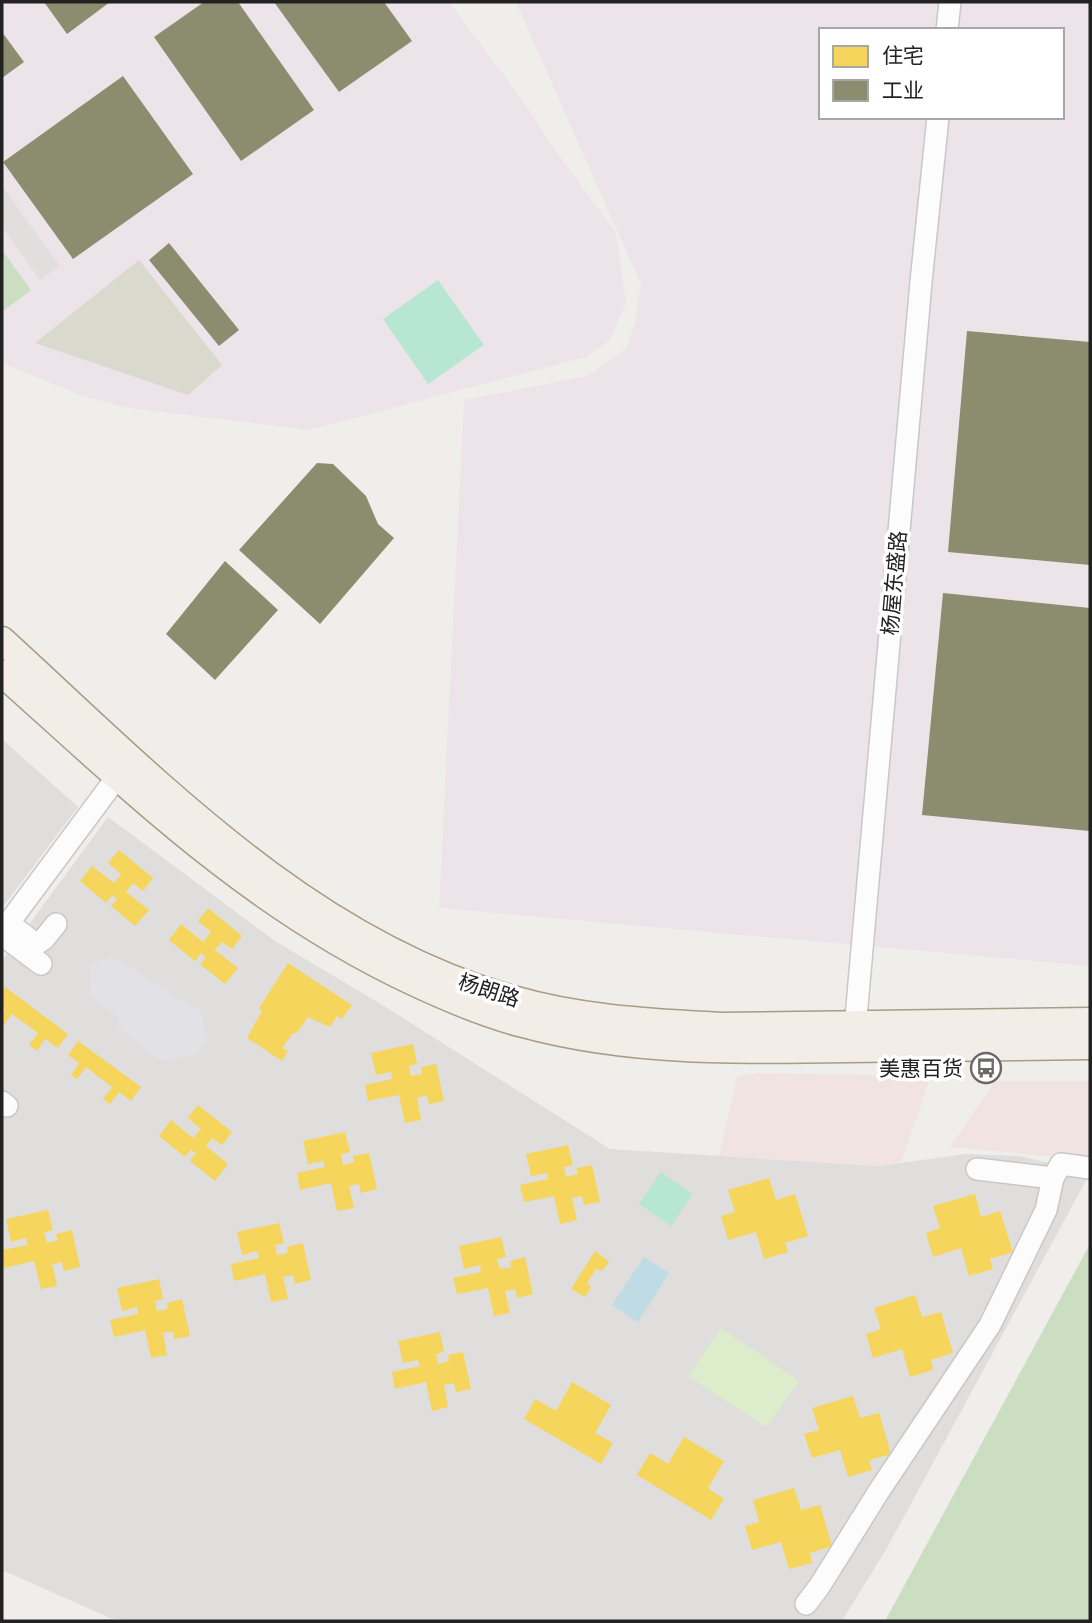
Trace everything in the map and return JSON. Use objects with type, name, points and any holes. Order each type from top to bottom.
[{"type":"main road","name":"杨朗路","points":[[2,640],[124,768]]},
{"type":"main road","name":"杨朗路","points":[[2,673],[124,768],[281,881],[365,936],[448,977],[511,999],[562,1011],[607,1017],[854,1037],[1090,1046]]},
{"type":"main road","name":"杨朗路","points":[[854,1037],[1090,1021]]},
{"type":"street","points":[[947,28],[950,2]]},
{"type":"street","name":"杨屋东盛路","points":[[854,1037],[938,119]]},
{"type":"street","points":[[4,930],[124,768]]},
{"type":"street","points":[[4,930],[36,944],[44,939],[56,924]]},
{"type":"street","points":[[4,930],[41,964]]},
{"type":"street","points":[[806,1604],[990,1325],[1046,1210],[1053,1178],[1060,1164],[1090,1168]]},
{"type":"street","points":[[977,1169],[1053,1178]]},
{"type":"shaded area","points":[[2,2],[449,2],[521,98],[557,153],[616,233],[626,303],[610,340],[586,357],[309,430],[128,408],[82,396],[2,363]]},
{"type":"shaded area","points":[[516,2],[1090,2],[1090,966],[439,908],[464,400],[587,376],[626,349],[634,325],[641,285]]},
{"type":"shaded area","points":[[2,186],[60,266],[40,280],[2,227]]},
{"type":"shaded area","points":[[139,260],[222,365],[188,395],[35,343]]},
{"type":"shaded area","points":[[2,739],[78,807],[2,908]]},
{"type":"shaded area","points":[[108,817],[275,941],[384,1006],[610,1149],[878,1166],[966,1154],[1020,1156],[1090,1173],[887,1548],[842,1621],[132,1621],[110,1618],[2,1570],[2,961]]},
{"type":"shaded area","points":[[113,957],[201,1012],[208,1040],[197,1054],[161,1061],[119,1028],[119,1019],[90,995],[91,963]]},
{"type":"shaded area","points":[[758,1073],[931,1076],[901,1162],[878,1166],[719,1156],[737,1076]]},
{"type":"shaded area","points":[[995,1081],[1090,1081],[1090,1160],[950,1147]]},
{"type":"green space","points":[[2,250],[31,290],[2,312]]},
{"type":"green space","points":[[438,280],[484,345],[428,384],[383,319]]},
{"type":"green space","points":[[661,1172],[692,1194],[671,1226],[639,1204]]},
{"type":"green space","points":[[1090,1244],[1090,1621],[885,1621]]},
{"type":"green space","points":[[721,1328],[799,1381],[766,1427],[688,1376]]},
{"type":"water","points":[[644,1257],[669,1273],[638,1322],[612,1305]]},
{"type":"building: 住宅","points":[[119,850],[153,878],[143,891],[133,883],[126,892],[149,910],[135,926],[111,906],[117,899],[112,895],[106,903],[80,881],[92,866],[114,883],[121,874],[108,863]]},
{"type":"building: 住宅","points":[[208,908],[242,936],[232,949],[222,942],[215,950],[238,968],[225,984],[200,964],[206,957],[201,953],[195,961],[169,940],[181,924],[203,942],[211,932],[198,921]]},
{"type":"building: 住宅","points":[[288,963],[352,1005],[342,1019],[337,1016],[330,1027],[308,1017],[282,1048],[288,1051],[282,1061],[247,1038],[262,1011],[259,1008]]},
{"type":"building: 住宅","points":[[5,987],[68,1034],[58,1048],[45,1039],[37,1051],[29,1045],[38,1033],[12,1014],[2,1025],[5,1009],[2,1006],[2,991]]},
{"type":"building: 住宅","points":[[78,1041],[141,1087],[131,1101],[119,1092],[110,1104],[103,1099],[112,1087],[86,1067],[77,1079],[71,1075],[79,1063],[68,1055]]},
{"type":"building: 住宅","points":[[413,1044],[417,1064],[409,1066],[411,1076],[422,1074],[421,1067],[436,1064],[444,1101],[429,1104],[427,1095],[417,1098],[421,1120],[405,1123],[399,1095],[368,1101],[365,1085],[392,1079],[391,1072],[376,1075],[371,1053]]},
{"type":"building: 住宅","points":[[198,1105],[232,1132],[222,1145],[212,1138],[206,1146],[228,1164],[215,1181],[190,1161],[196,1153],[191,1150],[185,1157],[159,1136],[171,1120],[193,1138],[201,1129],[188,1118]]},
{"type":"building: 住宅","points":[[345,1132],[350,1152],[341,1154],[343,1165],[354,1162],[353,1156],[369,1153],[377,1189],[361,1193],[359,1184],[349,1186],[354,1208],[337,1211],[331,1183],[300,1190],[297,1173],[325,1167],[323,1161],[308,1164],[303,1141]]},
{"type":"building: 住宅","points":[[568,1145],[573,1165],[564,1167],[566,1177],[578,1174],[576,1168],[592,1165],[600,1202],[584,1205],[582,1196],[572,1198],[577,1220],[560,1224],[554,1196],[524,1202],[520,1185],[548,1179],[547,1173],[531,1176],[526,1154]]},
{"type":"building: 住宅","points":[[769,1178],[776,1200],[795,1194],[808,1236],[785,1243],[788,1252],[764,1259],[756,1232],[728,1240],[721,1216],[735,1212],[728,1190]]},
{"type":"building: 住宅","points":[[975,1194],[981,1217],[1000,1211],[1013,1252],[990,1259],[993,1269],[969,1276],[961,1248],[933,1257],[926,1233],[940,1228],[933,1206]]},
{"type":"building: 住宅","points":[[48,1210],[53,1230],[44,1232],[47,1243],[58,1240],[56,1234],[72,1230],[80,1267],[64,1271],[62,1262],[52,1264],[57,1286],[41,1289],[34,1261],[4,1268],[2,1250],[28,1245],[26,1238],[11,1242],[6,1219]]},
{"type":"building: 住宅","points":[[279,1223],[284,1243],[275,1245],[277,1255],[288,1253],[287,1247],[303,1243],[311,1280],[295,1284],[293,1275],[283,1277],[288,1299],[271,1302],[265,1274],[234,1281],[231,1264],[259,1258],[257,1251],[242,1255],[237,1232]]},
{"type":"building: 住宅","points":[[501,1237],[506,1257],[497,1259],[500,1269],[511,1267],[510,1261],[525,1257],[533,1294],[517,1298],[515,1289],[505,1291],[510,1313],[494,1316],[488,1288],[457,1294],[453,1278],[481,1272],[480,1265],[464,1269],[459,1246]]},
{"type":"building: 住宅","points":[[595,1251],[609,1262],[602,1271],[596,1269],[587,1283],[591,1287],[585,1297],[571,1289]]},
{"type":"building: 住宅","points":[[159,1279],[163,1299],[155,1301],[157,1311],[168,1309],[167,1303],[182,1299],[190,1336],[174,1339],[173,1331],[163,1333],[167,1355],[151,1358],[145,1330],[114,1337],[110,1320],[138,1314],[137,1307],[122,1311],[117,1288]]},
{"type":"building: 住宅","points":[[915,1295],[922,1317],[941,1312],[953,1353],[931,1360],[933,1370],[910,1377],[902,1349],[873,1358],[866,1334],[881,1329],[874,1308]]},
{"type":"building: 住宅","points":[[440,1332],[444,1352],[436,1354],[438,1364],[449,1361],[448,1355],[463,1352],[471,1389],[456,1392],[454,1383],[444,1385],[448,1407],[432,1411],[426,1382],[395,1389],[392,1372],[420,1366],[418,1360],[403,1363],[398,1341]]},
{"type":"building: 住宅","points":[[572,1382],[611,1405],[595,1433],[613,1443],[601,1464],[524,1419],[535,1399],[556,1411]]},
{"type":"building: 住宅","points":[[853,1396],[860,1418],[879,1413],[891,1454],[869,1460],[872,1470],[848,1477],[840,1450],[812,1458],[804,1434],[819,1430],[812,1408]]},
{"type":"building: 住宅","points":[[684,1437],[724,1461],[708,1488],[724,1499],[711,1520],[637,1475],[650,1453],[668,1464]]},
{"type":"building: 住宅","points":[[794,1488],[801,1510],[820,1505],[832,1546],[810,1553],[812,1563],[789,1569],[781,1542],[752,1550],[745,1526],[759,1522],[753,1500]]},
{"type":"building: 工业","points":[[44,2],[110,2],[67,34]]},
{"type":"building: 工业","points":[[204,2],[238,2],[314,110],[241,161],[154,37]]},
{"type":"building: 工业","points":[[274,2],[384,2],[412,41],[339,92]]},
{"type":"building: 工业","points":[[2,32],[24,62],[2,78]]},
{"type":"building: 工业","points":[[123,76],[193,174],[73,259],[3,162]]},
{"type":"building: 工业","points":[[169,243],[239,330],[219,346],[149,260]]},
{"type":"building: 工业","points":[[967,331],[1090,342],[1090,565],[948,552]]},
{"type":"building: 工业","points":[[317,463],[333,464],[366,496],[378,524],[394,538],[320,624],[239,550]]},
{"type":"building: 工业","points":[[225,561],[278,610],[215,680],[166,634]]},
{"type":"building: 工业","points":[[943,593],[1090,608],[1090,831],[922,815]]},
{"type":"place","name":"美惠百货","points":[[986,1068]]}]
